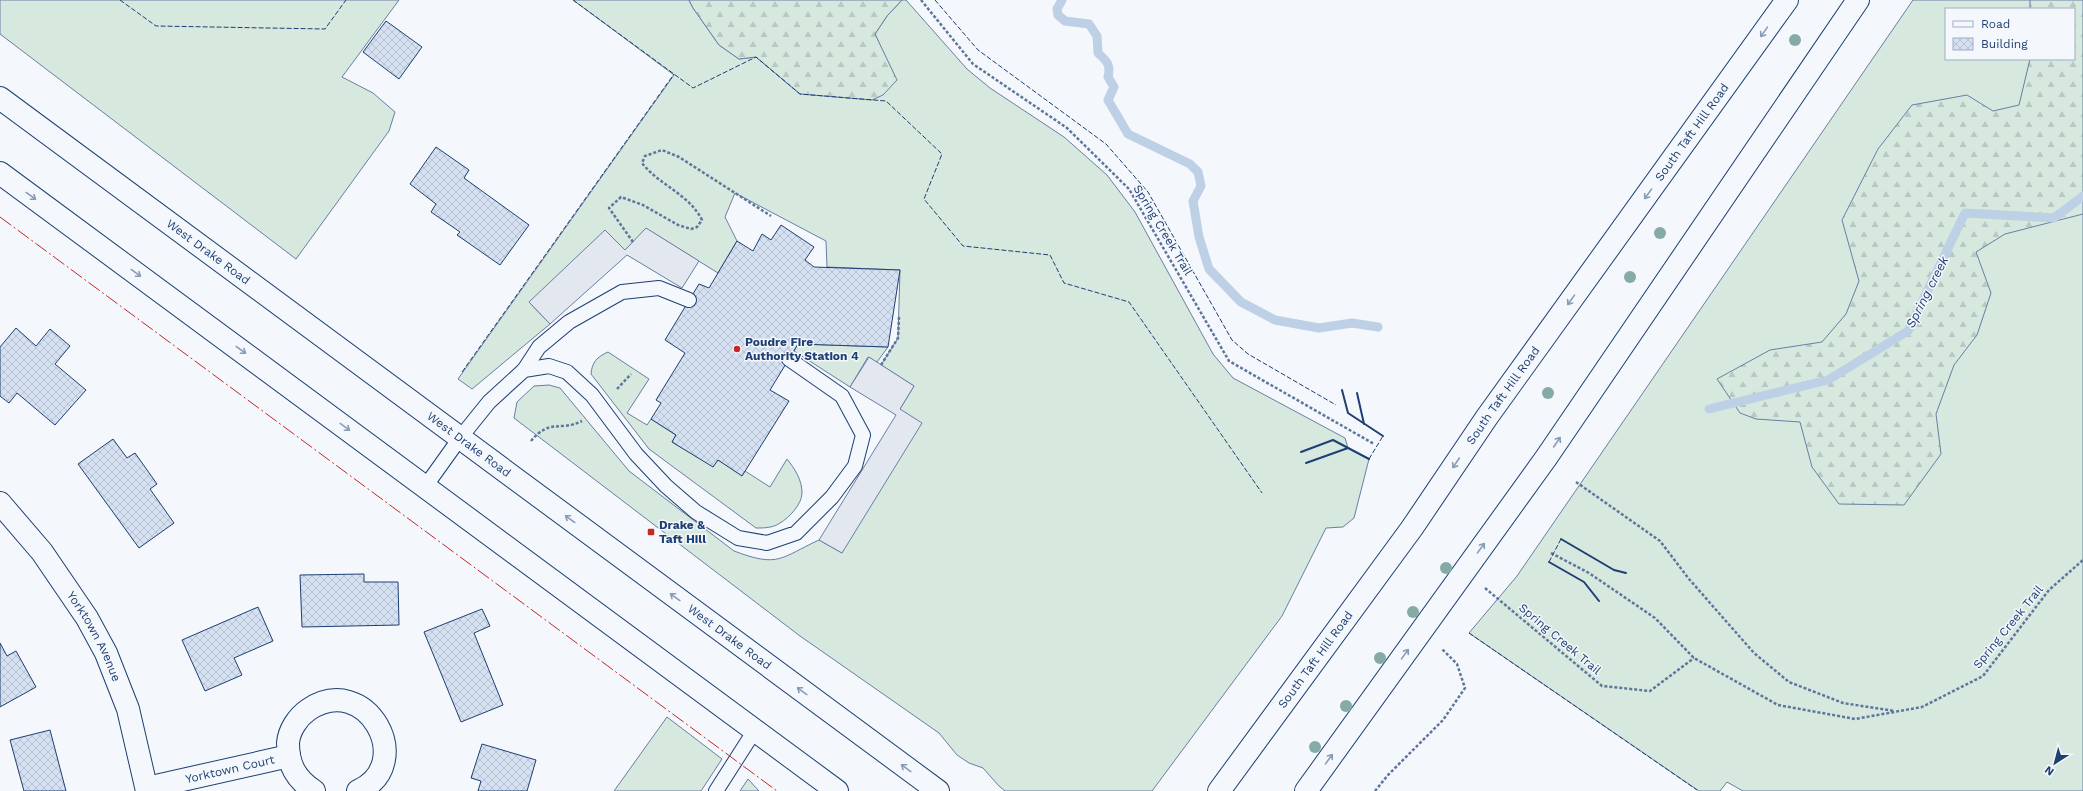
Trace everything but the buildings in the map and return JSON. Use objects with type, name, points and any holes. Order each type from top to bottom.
[{"type":"main road","name":"South Taft Hill Road","points":[[1219,791],[1412,528],[1487,417],[1787,0]]},
{"type":"main road","points":[[1306,791],[1546,458],[1858,0]]},
{"type":"main road","name":"West Drake Road","points":[[0,98],[938,791]]},
{"type":"main road","points":[[0,173],[837,791]]},
{"type":"main road","name":"Yorktown Avenue","points":[[0,503],[42,552],[87,618],[106,652],[128,709],[147,789]]},
{"type":"main road","name":"Yorktown Court","points":[[314,791],[304,784],[293,771],[288,756],[288,740],[293,726],[303,713],[315,704],[331,700],[346,701],[361,707],[373,716],[381,730],[385,746],[383,762],[376,776],[364,788],[358,791]]},
{"type":"main road","name":"Yorktown Court","points":[[147,789],[288,756]]},
{"type":"lane","points":[[425,487],[460,438],[489,402],[524,370],[539,347],[568,322],[622,292],[659,288],[689,300]]},
{"type":"lane","points":[[524,370],[549,366],[567,372],[592,395],[636,454],[672,491],[696,512],[738,538],[767,543],[796,533],[832,497],[855,466],[863,435],[842,396],[788,359]]},
{"type":"lane","points":[[716,791],[755,730]]},
{"type":"path","name":"Spring Creek Trail","points":[[921,0],[973,64],[1067,128],[1129,189],[1229,361],[1374,444]]},
{"type":"path","points":[[633,242],[609,208],[621,197],[643,205],[678,225],[691,229],[697,227],[702,220],[688,201],[648,170],[642,163],[645,156],[662,150],[678,157],[771,216]]},
{"type":"path","points":[[881,365],[898,338],[899,317]]},
{"type":"path","points":[[616,390],[631,374]]},
{"type":"path","points":[[531,441],[540,430],[548,427],[573,425],[582,422]]},
{"type":"path","points":[[1576,482],[1660,541],[1689,579],[1754,653],[1789,682],[1842,703],[1898,712]]},
{"type":"path","name":"Spring Creek Trail","points":[[1551,553],[1590,573],[1654,618],[1694,658],[1778,705],[1855,719],[1922,708],[1983,676],[2049,590],[2083,560]]},
{"type":"path","name":"Spring Creek Trail","points":[[1464,572],[1602,686],[1650,691],[1694,658]]},
{"type":"path","points":[[1375,791],[1388,775],[1443,720],[1465,688],[1457,664],[1422,630]]},
{"type":"green space","points":[[0,0],[399,0],[342,77],[373,93],[395,112],[389,131],[296,259],[0,34]]},
{"type":"green space","points":[[573,0],[689,0],[719,45],[739,59],[756,57],[800,94],[885,57],[875,34],[887,16],[902,0],[906,0],[967,69],[990,88],[1064,137],[1107,175],[1135,212],[1213,354],[1233,378],[1345,438],[1348,448],[1369,459],[1354,518],[1343,527],[1326,528],[1282,616],[1152,791],[1005,791],[983,768],[969,763],[957,755],[939,733],[800,636],[514,418],[517,402],[534,386],[549,385],[560,388],[629,471],[734,551],[761,559],[779,559],[819,540],[842,553],[900,409],[914,386],[881,365],[898,338],[900,270],[827,267],[826,241],[735,193],[725,217],[737,241],[718,273],[647,229],[625,250],[529,302],[550,324],[472,389],[458,379],[674,75]]},
{"type":"green space","points":[[689,0],[902,0],[887,16],[875,34],[897,80],[883,95],[872,100],[800,94],[756,57],[739,59],[719,45]]},
{"type":"green space","points":[[1913,0],[2083,0],[2083,791],[1743,791],[1727,782],[1720,791],[1699,791],[1469,633],[1517,576]]},
{"type":"green space","points":[[2030,0],[2083,0],[2083,214],[2005,234],[1976,252],[1991,293],[1977,335],[1954,365],[1936,414],[1941,454],[1904,505],[1839,504],[1812,467],[1800,422],[1756,419],[1740,413],[1717,379],[1770,350],[1822,342],[1846,314],[1859,281],[1842,220],[1878,149],[1912,105],[1967,95],[1993,111],[2019,105],[2030,60],[2075,60],[2075,8],[2030,8]]},
{"type":"green space","points":[[798,344],[888,347],[877,362],[868,357],[850,387],[794,351]]},
{"type":"green space","points":[[608,352],[649,379],[627,413],[647,425],[651,419],[676,435],[672,442],[713,466],[718,460],[742,475],[745,471],[770,487],[787,459],[798,475],[802,493],[800,502],[787,518],[774,526],[756,528],[649,449],[591,374],[596,360]]},
{"type":"green space","points":[[667,717],[722,759],[701,791],[614,791]]},
{"type":"green space","points":[[748,779],[759,791],[740,791]]},
{"type":"shaded area","points":[[646,228],[699,261],[682,288],[627,255],[550,324],[529,302],[605,230],[625,250]]},
{"type":"shaded area","points":[[869,357],[914,386],[900,409],[922,423],[842,553],[819,540],[896,415],[850,387]]},
{"type":"waterway","name":"Spring creek","points":[[1062,0],[1057,9],[1058,15],[1065,21],[1089,24],[1097,36],[1098,53],[1104,58],[1109,66],[1108,77],[1114,87],[1108,100],[1128,134],[1190,164],[1198,172],[1201,186],[1193,201],[1199,237],[1209,269],[1241,302],[1275,320],[1319,328],[1352,323],[1378,327]]},
{"type":"waterway","name":"Spring creek","points":[[1709,409],[1828,380],[1908,331],[1965,213],[2054,218],[2083,196]]},
{"type":"fence","points":[[120,0],[156,26],[325,29],[346,0]]},
{"type":"fence","points":[[573,0],[693,88],[756,57],[800,94],[886,101],[942,154],[924,199],[963,246],[1050,255],[1064,283],[1129,302],[1262,493]]},
{"type":"fence","points":[[935,0],[978,50],[1106,144],[1148,192],[1232,340],[1248,354],[1336,405]]},
{"type":"fence","points":[[462,372],[674,74]]},
{"type":"fence","points":[[1369,459],[1383,436]]},
{"type":"fence","points":[[1549,562],[1561,539]]},
{"type":"fence","points":[[1469,633],[1697,790]]},
{"type":"wall","points":[[1342,390],[1348,413],[1383,436]]},
{"type":"wall","points":[[1357,393],[1364,424]]},
{"type":"wall","points":[[1301,452],[1333,440],[1369,459]]},
{"type":"wall","points":[[1306,463],[1348,448]]},
{"type":"wall","points":[[1561,539],[1614,570],[1626,573]]},
{"type":"wall","points":[[1549,562],[1584,582],[1599,601]]},
{"type":"power","points":[[0,217],[777,791]]},
{"type":"place","name":"Poudre Fire Authority Station 4","points":[[737,349]]},
{"type":"place","name":"Drake & Taft Hill","points":[[651,532]]}]
